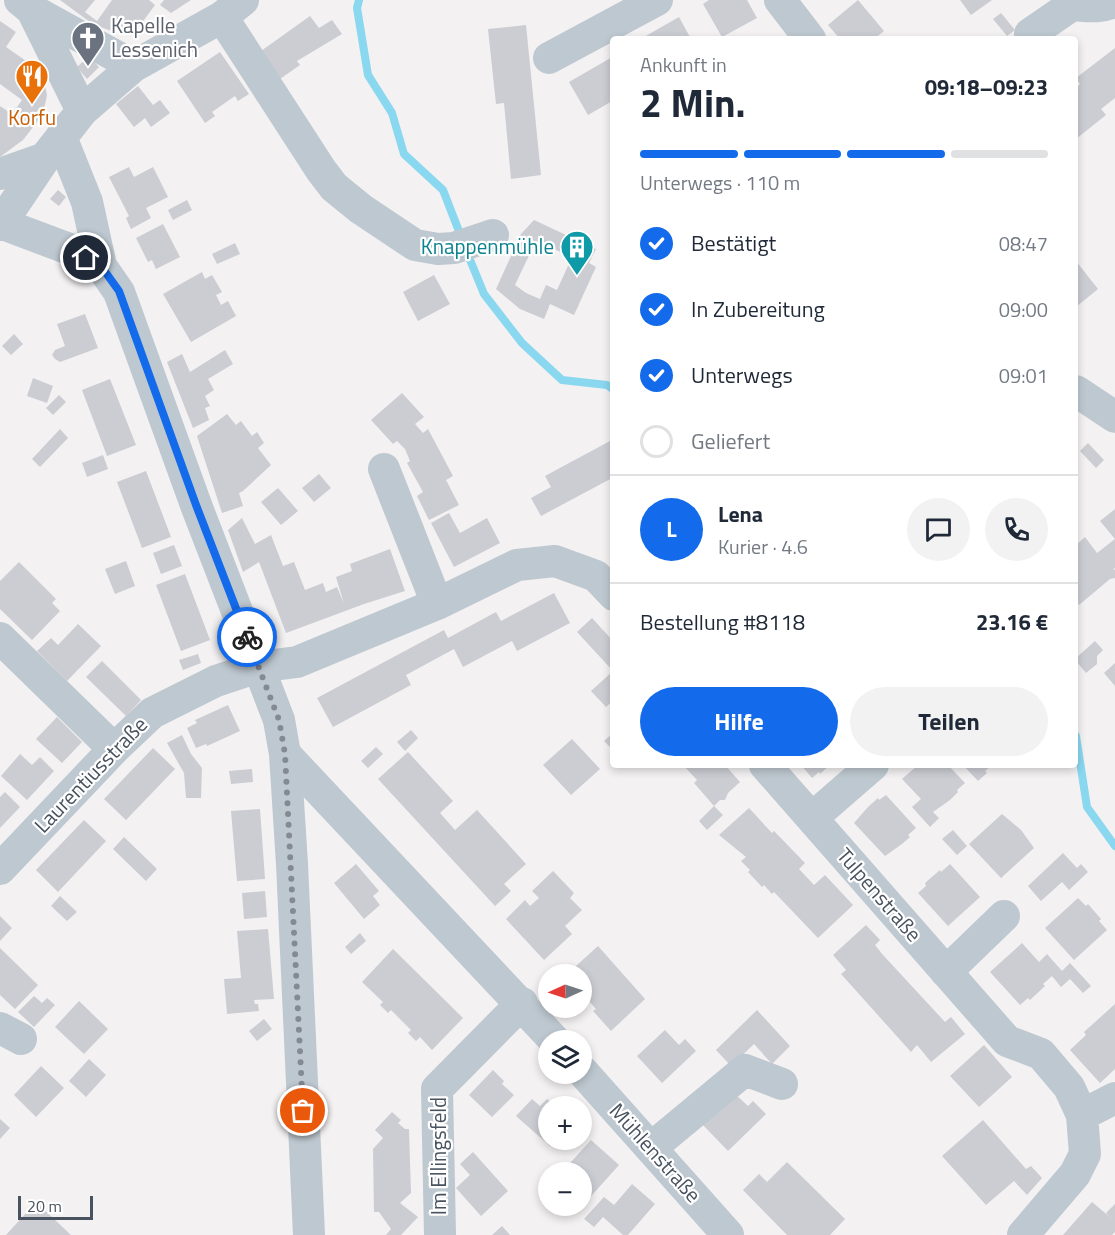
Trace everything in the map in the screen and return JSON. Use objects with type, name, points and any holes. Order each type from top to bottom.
[{"type":"street","points":[[549,58],[657,0]]},
{"type":"street","points":[[780,0],[808,36]]},
{"type":"street","points":[[1030,34],[1072,4],[1096,7],[1115,1]]},
{"type":"street","points":[[26,5],[134,66]]},
{"type":"street","points":[[26,5],[82,111]]},
{"type":"street","points":[[101,266],[72,250],[0,224],[53,147],[82,111],[134,66],[232,8],[321,170],[334,187],[361,209],[415,245],[438,249],[475,241]]},
{"type":"street","points":[[0,174],[53,147]]},
{"type":"street","points":[[53,147],[87,202],[101,266],[119,291],[196,505],[279,720],[285,754],[309,1235]]},
{"type":"street","points":[[1078,392],[1115,417]]},
{"type":"street","points":[[384,469],[437,604]]},
{"type":"street","name":"Laurentiusstraße","points":[[0,869],[114,749],[152,713],[216,681],[258,667],[297,662],[437,604],[517,566],[555,561],[597,576],[610,591]]},
{"type":"street","points":[[0,638],[114,749]]},
{"type":"street","points":[[285,754],[545,1030]]},
{"type":"street","name":"Tulpenstraße","points":[[768,768],[1007,1041],[1041,1054],[1070,1087],[1082,1116],[1085,1154],[1075,1174],[1023,1235]]},
{"type":"street","points":[[812,818],[870,768]]},
{"type":"street","points":[[946,972],[1004,916]]},
{"type":"street","name":"Im Ellingsfeld","points":[[440,1235],[437,1089],[522,1003]]},
{"type":"street","points":[[651,1148],[745,1070],[782,1084]]},
{"type":"street","name":"Mühlenstraße","points":[[592,1082],[728,1235]]},
{"type":"street","points":[[1082,1116],[1115,1098]]},
{"type":"building","points":[[60,0],[95,0],[85,12],[97,21],[112,0],[149,0],[155,5],[133,35],[117,24],[112,31],[94,25]]},
{"type":"building","points":[[164,0],[191,0],[171,13],[160,5]]},
{"type":"building","points":[[709,0],[747,0],[757,18],[721,36],[703,4]]},
{"type":"building","points":[[858,0],[884,31],[878,36],[837,36],[828,25]]},
{"type":"building","points":[[960,0],[992,0],[971,15]]},
{"type":"building","points":[[1001,13],[1015,30],[1007,36],[993,19]]},
{"type":"building","points":[[310,16],[319,28],[332,20],[342,34],[297,61],[300,65],[280,79],[261,51]]},
{"type":"building","points":[[679,17],[689,36],[646,36]]},
{"type":"building","points":[[0,21],[16,32],[6,47],[42,72],[47,95],[44,109],[37,122],[23,140],[0,157],[0,106],[12,114],[22,100],[0,84]]},
{"type":"building","points":[[526,25],[541,175],[511,179],[504,103],[496,104],[488,29]]},
{"type":"building","points":[[1115,48],[1115,98],[1101,109],[1106,115],[1078,137],[1078,86],[1080,84],[1078,76]]},
{"type":"building","points":[[220,52],[249,94],[238,101],[235,96],[212,112],[215,116],[205,123],[177,81]]},
{"type":"building","name":"Kapelle Lessenich","points":[[89,56],[99,67],[87,79],[77,67]]},
{"type":"building","points":[[610,58],[610,102],[588,115],[569,82]]},
{"type":"building","points":[[138,86],[153,105],[160,100],[170,113],[151,127],[145,118],[134,127],[116,104]]},
{"type":"building","points":[[129,167],[134,177],[153,167],[168,197],[146,208],[151,218],[131,229],[126,218],[129,216],[109,177]]},
{"type":"building","points":[[58,190],[66,197],[59,206],[50,199]]},
{"type":"building","points":[[187,200],[192,210],[173,220],[168,210]]},
{"type":"building","name":"Knappenmühle","points":[[534,220],[596,249],[589,263],[596,267],[574,315],[550,304],[544,319],[520,309],[496,289],[521,234]],"holes":[[[536,241],[572,257],[557,290],[546,285],[540,299],[515,285]]]},
{"type":"building","points":[[163,224],[180,257],[156,269],[152,260],[148,262],[136,238]]},
{"type":"building","points":[[235,243],[240,254],[217,264],[212,254]]},
{"type":"building","points":[[1078,264],[1098,289],[1078,305]]},
{"type":"building","points":[[202,272],[205,279],[212,275],[222,292],[216,295],[221,305],[228,301],[236,316],[191,342],[163,294]]},
{"type":"building","points":[[434,275],[450,304],[418,321],[403,292]]},
{"type":"building","points":[[85,314],[98,348],[60,362],[52,355],[55,350],[65,346],[57,324]]},
{"type":"building","points":[[14,334],[23,344],[11,355],[2,346]]},
{"type":"building","points":[[225,350],[233,364],[208,379],[214,390],[205,396],[210,406],[205,408],[209,420],[193,428],[167,362],[182,354],[190,372]]},
{"type":"building","points":[[33,378],[53,386],[47,403],[27,396]]},
{"type":"building","points":[[110,379],[136,445],[107,456],[82,390]]},
{"type":"building","points":[[402,393],[424,417],[415,424],[423,433],[428,429],[453,476],[446,480],[459,505],[429,520],[417,496],[423,492],[407,463],[410,461],[405,449],[397,441],[393,444],[371,420]]},
{"type":"building","points":[[59,395],[66,402],[53,415],[46,408]]},
{"type":"building","points":[[227,414],[236,425],[241,421],[252,436],[257,432],[264,443],[258,448],[271,465],[239,493],[243,506],[222,513],[197,436]]},
{"type":"building","points":[[60,429],[68,438],[40,467],[32,459]]},
{"type":"building","points":[[610,441],[610,479],[541,516],[531,498],[551,487],[545,476]]},
{"type":"building","points":[[1088,443],[1104,460],[1096,468],[1080,451]]},
{"type":"building","points":[[103,455],[108,469],[87,477],[82,463]]},
{"type":"building","points":[[146,471],[171,537],[142,548],[117,482]]},
{"type":"building","points":[[319,474],[331,488],[314,502],[302,488]]},
{"type":"building","points":[[278,488],[298,511],[281,525],[261,502]]},
{"type":"building","points":[[1115,509],[1115,539],[1100,521]]},
{"type":"building","points":[[449,513],[460,533],[487,518],[500,543],[454,567],[431,523]]},
{"type":"building","points":[[242,518],[255,544],[271,535],[283,566],[294,562],[305,590],[323,583],[326,592],[337,587],[344,604],[336,577],[352,571],[350,564],[390,549],[405,591],[286,633],[259,562],[243,572],[228,530]]},
{"type":"building","points":[[1085,537],[1097,553],[1115,539],[1115,568],[1113,569],[1115,578],[1110,579],[1079,605],[1078,543]]},
{"type":"building","points":[[174,545],[182,566],[161,574],[153,553]]},
{"type":"building","points":[[126,561],[135,586],[115,594],[105,569]]},
{"type":"building","points":[[19,562],[56,599],[52,603],[60,611],[32,640],[0,609],[0,581]]},
{"type":"building","points":[[185,574],[210,640],[181,651],[156,585]]},
{"type":"building","points":[[554,593],[570,623],[517,651],[512,641],[463,667],[454,649],[406,675],[411,685],[333,727],[317,698],[444,630],[448,638],[496,612],[501,621]]},
{"type":"building","points":[[592,618],[610,638],[610,668],[577,632]]},
{"type":"building","points":[[78,624],[101,646],[67,681],[37,651],[51,638],[58,645]]},
{"type":"building","points":[[1095,641],[1103,650],[1097,656],[1097,664],[1086,673],[1078,663],[1078,656]]},
{"type":"building","points":[[198,654],[201,663],[183,670],[179,660]]},
{"type":"building","points":[[102,661],[141,700],[126,716],[86,677]]},
{"type":"building","points":[[1115,663],[1115,686],[1104,673]]},
{"type":"building","points":[[610,674],[610,704],[606,707],[591,691]]},
{"type":"building","points":[[228,705],[240,731],[207,746],[206,744],[196,748],[187,728],[197,723],[195,720]]},
{"type":"building","points":[[57,717],[82,742],[62,763],[36,739]]},
{"type":"building","points":[[411,730],[418,738],[405,751],[397,742]]},
{"type":"building","points":[[182,735],[191,754],[202,768],[201,798],[186,798],[184,773],[167,743]]},
{"type":"building","points":[[610,736],[610,747],[604,741]]},
{"type":"building","points":[[572,739],[600,769],[571,795],[543,765]]},
{"type":"building","points":[[376,747],[383,754],[368,768],[361,761]]},
{"type":"building","points":[[153,748],[175,769],[126,820],[104,799]]},
{"type":"building","points":[[408,752],[453,801],[440,813],[455,830],[477,810],[526,864],[504,884],[511,891],[495,906],[378,779]]},
{"type":"building","points":[[20,754],[32,765],[40,757],[54,771],[27,800],[1,776]]},
{"type":"building","points":[[686,768],[728,768],[740,782],[728,793],[725,800],[720,800],[714,806],[694,783],[697,780]]},
{"type":"building","points":[[804,768],[827,768],[820,774],[819,772],[812,778]]},
{"type":"building","points":[[915,768],[951,768],[965,783],[950,800],[933,812],[939,818],[930,827],[912,807],[921,799],[902,779]]},
{"type":"building","points":[[966,768],[988,768],[985,771],[987,773],[978,781]]},
{"type":"building","points":[[252,769],[253,782],[231,784],[229,771]]},
{"type":"building","points":[[5,792],[20,807],[0,828],[0,797]]},
{"type":"building","points":[[886,795],[916,828],[908,835],[910,837],[885,856],[854,823],[878,798],[879,800]]},
{"type":"building","points":[[714,806],[723,815],[707,830],[699,821]]},
{"type":"building","points":[[749,808],[805,863],[799,869],[814,885],[825,875],[853,905],[818,938],[774,892],[772,894],[764,885],[762,887],[741,861],[746,857],[719,835]]},
{"type":"building","points":[[260,809],[265,879],[237,881],[231,811]]},
{"type":"building","points":[[1002,814],[1021,830],[1034,848],[1001,878],[969,844]]},
{"type":"building","points":[[84,820],[106,841],[58,892],[36,870]]},
{"type":"building","points":[[953,830],[967,846],[957,855],[942,839]]},
{"type":"building","points":[[124,837],[157,869],[146,881],[113,849]]},
{"type":"building","points":[[1063,853],[1077,868],[1081,864],[1088,872],[1069,890],[1062,882],[1041,901],[1028,886]]},
{"type":"building","points":[[356,864],[379,891],[373,896],[380,905],[364,919],[334,883]]},
{"type":"building","points":[[950,864],[980,897],[948,926],[918,893],[926,886],[925,883]]},
{"type":"building","points":[[553,871],[574,893],[570,898],[582,910],[565,926],[572,934],[544,960],[506,919],[525,900],[530,906],[539,898],[532,891]]},
{"type":"building","points":[[265,891],[267,917],[244,919],[242,893]]},
{"type":"building","points":[[60,896],[77,912],[67,921],[51,906]]},
{"type":"building","points":[[1078,898],[1086,906],[1088,904],[1107,930],[1074,960],[1045,928]]},
{"type":"building","points":[[0,916],[12,928],[0,941]]},
{"type":"building","points":[[866,925],[880,940],[875,945],[883,955],[945,1022],[951,1017],[965,1034],[931,1062],[917,1045],[911,1052],[841,974],[846,970],[833,955]]},
{"type":"building","points":[[268,929],[274,999],[254,1000],[255,1004],[258,1004],[259,1011],[227,1014],[224,979],[241,978],[237,931]]},
{"type":"building","points":[[360,933],[366,941],[351,954],[345,947]]},
{"type":"building","points":[[1022,943],[1039,962],[1047,954],[1062,971],[1070,963],[1091,986],[1083,993],[1070,979],[1061,987],[1052,976],[1030,1000],[1028,998],[1020,1005],[990,972]]},
{"type":"building","points":[[598,946],[645,999],[611,1031],[593,1011],[596,1009],[592,1004],[592,964],[578,964]]},
{"type":"building","points":[[0,948],[38,985],[15,1009],[0,995]]},
{"type":"building","points":[[393,949],[463,1018],[432,1050],[420,1037],[416,1041],[408,1033],[411,1030],[391,1010],[388,1013],[380,1005],[383,1002],[362,982]]},
{"type":"building","points":[[34,996],[42,1003],[47,998],[55,1005],[34,1027],[18,1012]]},
{"type":"building","points":[[79,1001],[108,1029],[84,1054],[55,1027]]},
{"type":"building","points":[[1115,1004],[1115,1069],[1100,1083],[1070,1050],[1086,1035],[1084,1032]]},
{"type":"building","points":[[757,1010],[790,1046],[772,1064],[754,1044],[731,1066],[716,1050]]},
{"type":"building","points":[[264,1019],[272,1029],[257,1041],[249,1031]]},
{"type":"building","points":[[665,1030],[679,1045],[685,1039],[696,1051],[662,1083],[637,1056]]},
{"type":"building","points":[[984,1045],[1012,1077],[979,1107],[950,1076]]},
{"type":"building","points":[[89,1059],[106,1075],[86,1097],[69,1081]]},
{"type":"building","points":[[41,1066],[64,1088],[36,1117],[14,1095]]},
{"type":"building","points":[[493,1070],[504,1081],[502,1084],[514,1095],[492,1117],[469,1095]]},
{"type":"building","points":[[735,1094],[748,1106],[753,1101],[766,1114],[728,1151],[703,1125]]},
{"type":"building","points":[[532,1099],[538,1104],[538,1135],[516,1116]]},
{"type":"building","points":[[392,1112],[401,1120],[398,1123],[405,1129],[409,1129],[411,1193],[400,1203],[418,1217],[401,1235],[386,1235],[391,1229],[379,1212],[374,1212],[373,1149],[383,1138],[375,1130]]},
{"type":"building","points":[[0,1119],[10,1128],[0,1139]]},
{"type":"building","points":[[983,1120],[1026,1169],[1031,1166],[1042,1178],[1027,1195],[1014,1181],[986,1205],[942,1156]]},
{"type":"building","points":[[592,1141],[619,1165],[592,1195],[592,1162],[571,1162],[582,1150],[592,1150]]},
{"type":"building","points":[[473,1152],[508,1191],[481,1216],[456,1188],[470,1175],[460,1164]]},
{"type":"building","points":[[787,1162],[845,1219],[830,1235],[787,1235],[743,1190],[759,1174],[767,1182]]},
{"type":"building","points":[[632,1184],[655,1204],[628,1235],[623,1235],[603,1217],[594,1227],[584,1219],[587,1216],[592,1216],[592,1210],[604,1197],[614,1205]]},
{"type":"building","points":[[36,1202],[71,1235],[6,1235]]},
{"type":"building","points":[[1092,1202],[1111,1218],[1106,1213],[1115,1204],[1115,1232],[1112,1235],[1063,1235]]},
{"type":"building","points":[[502,1226],[510,1235],[492,1235]]},
{"type":"waterway","points":[[359,0],[357,8],[368,75],[392,113],[404,154],[443,190],[462,239]]},
{"type":"waterway","points":[[466,250],[484,294],[522,343],[562,380],[610,387]]},
{"type":"waterway","points":[[1078,749],[1087,807],[1115,846]]},
{"type":"way so far","points":[[247,637],[279,720],[285,754],[296,929],[303,1111]]},
{"type":"place","name":"Kapelle Lessenich","points":[[88,67]]},
{"type":"place","name":"Korfu","points":[[32,105]]},
{"type":"place","name":"Knappenmühle","points":[[577,276]]},
{"type":"route","points":[[86,258],[101,266],[119,291],[196,505],[247,637]]}]
